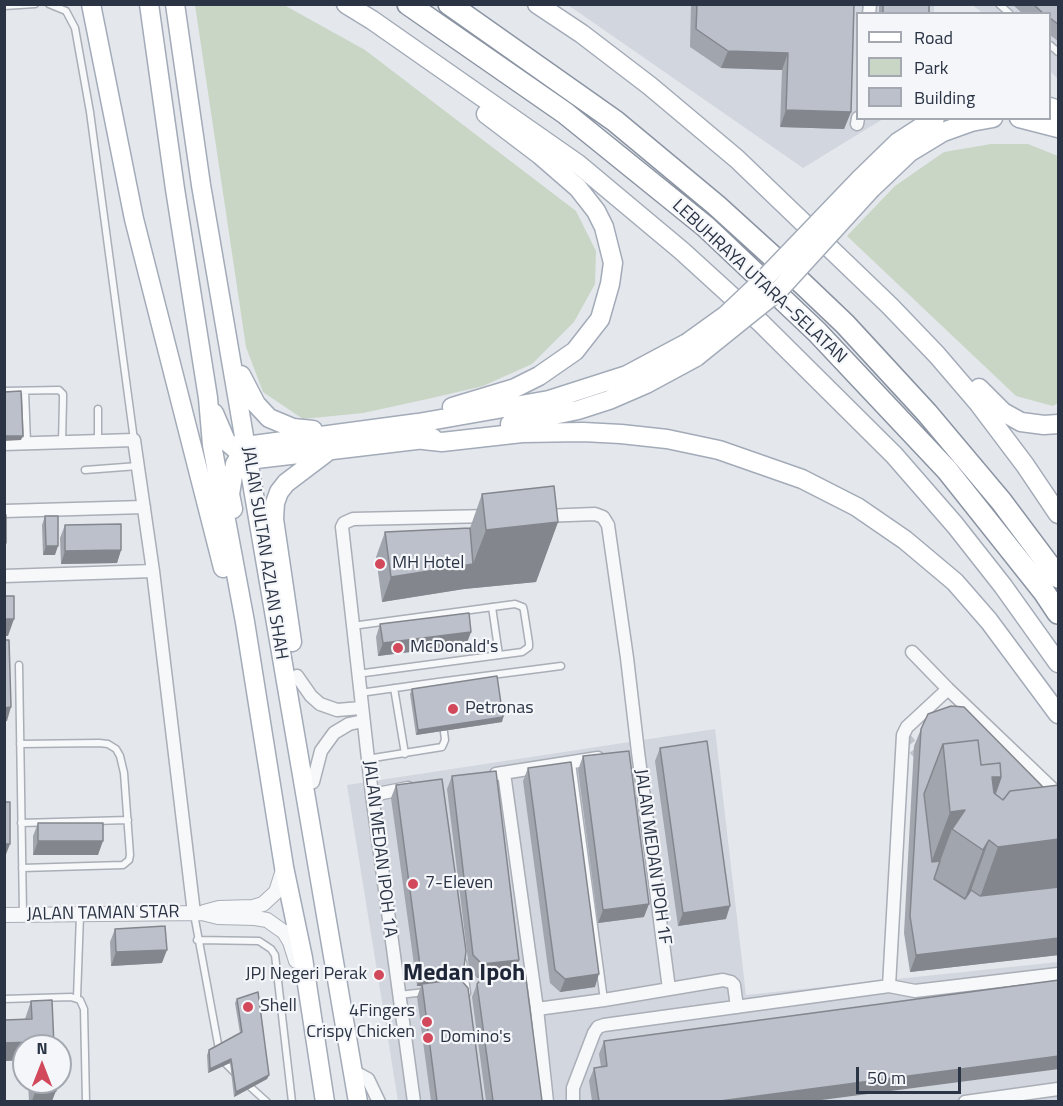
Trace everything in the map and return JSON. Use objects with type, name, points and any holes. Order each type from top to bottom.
[{"type":"highway","name":"LEBUHRAYA UTARA–SELATAN","points":[[408,4],[565,113],[706,227],[817,332],[947,470],[1059,614]]},
{"type":"highway","name":"LEBUHRAYA UTARA–SELATAN","points":[[449,4],[615,121],[716,205],[803,284],[845,324],[927,413],[1001,501],[1059,577]]},
{"type":"main road","points":[[91,4],[134,219],[178,397],[230,593],[245,622]]},
{"type":"main road","name":"JALAN SULTAN AZLAN SHAH","points":[[149,4],[208,398],[215,466],[245,622],[284,867],[310,1000],[325,1101]]},
{"type":"main road","name":"JALAN SULTAN AZLAN SHAH","points":[[175,4],[201,185],[230,345],[245,453],[358,1101]]},
{"type":"main road","points":[[346,4],[578,165],[682,251],[761,323],[894,455],[955,525],[1059,663]]},
{"type":"main road","points":[[537,4],[582,34],[650,86],[737,159],[890,306],[979,404],[1059,514]]},
{"type":"main road","points":[[372,20],[421,65],[540,155],[578,188],[596,211],[604,227],[613,263],[600,320],[575,351],[539,376],[515,388],[434,412],[420,431]]},
{"type":"main road","points":[[230,345],[245,387],[256,404],[269,418],[292,428],[340,432],[420,431],[526,422],[578,410],[646,384],[691,350],[778,291],[898,142],[932,120]]},
{"type":"main road","points":[[866,184],[910,152],[943,132],[982,120]]},
{"type":"main road","points":[[1027,120],[1059,128]]},
{"type":"main road","points":[[937,356],[961,371],[1003,412],[1021,422],[1059,424]]},
{"type":"main road","points":[[208,398],[226,441],[245,453],[331,449],[420,431],[441,442],[540,432],[621,434],[667,439],[719,450],[802,479],[857,507],[905,540],[955,582],[989,621],[1059,714]]},
{"type":"main road","points":[[310,1000],[300,900],[230,494],[235,464],[245,453],[340,432]]},
{"type":"main road","points":[[327,921],[333,889],[313,782],[297,676],[276,530],[275,503],[286,483],[331,449]]},
{"type":"main road","points":[[232,485],[237,480],[252,483]]},
{"type":"street","points":[[4,444],[135,440],[198,913]]},
{"type":"street","points":[[4,511],[144,507]]},
{"type":"street","points":[[533,516],[595,514],[606,521],[627,658],[627,754]]},
{"type":"street","name":"JALAN MEDAN IPOH 1A","points":[[414,1101],[367,759],[341,532],[344,523],[348,520],[498,516]]},
{"type":"street","points":[[4,576],[153,571]]},
{"type":"street","points":[[912,652],[1059,794]]},
{"type":"street","points":[[297,676],[311,696],[320,704],[337,710],[361,708]]},
{"type":"street","points":[[889,986],[903,735],[907,727],[948,689]]},
{"type":"street","points":[[313,782],[318,759],[327,741],[341,728],[363,721]]},
{"type":"street","name":"JALAN MEDAN IPOH 1F","points":[[482,776],[627,754],[669,989]]},
{"type":"street","points":[[504,773],[527,978],[537,1009],[547,1101]]},
{"type":"street","points":[[372,795],[417,787]]},
{"type":"street","name":"JALAN TAMAN STAR","points":[[198,913],[219,908],[253,907],[263,904],[276,892],[284,867]]},
{"type":"street","name":"JALAN TAMAN STAR","points":[[4,915],[198,913],[218,917],[267,920],[276,925],[290,942],[301,982],[310,1000]]},
{"type":"street","points":[[573,1101],[573,1088],[598,1027],[604,1025],[889,986],[915,992],[1059,974]]},
{"type":"street","points":[[537,1009],[727,980],[734,985],[737,1007]]},
{"type":"street","points":[[353,1071],[368,1079],[379,1101]]},
{"type":"street","points":[[965,1101],[1059,1089]]},
{"type":"lane","points":[[4,6],[35,4]]},
{"type":"lane","points":[[49,4],[66,11],[75,28],[90,112],[135,440]]},
{"type":"lane","points":[[75,28],[95,24]]},
{"type":"lane","points":[[4,391],[59,390],[63,394],[62,442]]},
{"type":"lane","points":[[25,391],[27,443]]},
{"type":"lane","points":[[98,409],[98,441]]},
{"type":"lane","points":[[85,470],[138,466]]},
{"type":"lane","points":[[352,626],[515,604],[523,607],[529,643],[529,647],[522,652],[357,674]]},
{"type":"lane","points":[[492,607],[499,655]]},
{"type":"lane","points":[[19,665],[23,915]]},
{"type":"lane","points":[[360,693],[561,666]]},
{"type":"lane","points":[[438,682],[441,705]]},
{"type":"lane","points":[[394,688],[405,754]]},
{"type":"lane","points":[[367,759],[442,747],[445,740],[442,717]]},
{"type":"lane","points":[[20,744],[99,743],[108,744],[116,749],[124,773],[130,855],[129,860],[123,865],[22,868]]},
{"type":"lane","points":[[572,762],[604,1000]]},
{"type":"lane","points":[[21,823],[128,820]]},
{"type":"lane","points":[[198,913],[197,940],[220,1055],[227,1065],[267,1101]]},
{"type":"lane","points":[[76,998],[80,914]]},
{"type":"lane","points":[[197,940],[259,941],[271,949],[275,955],[292,1101]]},
{"type":"lane","points":[[461,952],[467,998]]},
{"type":"lane","points":[[455,988],[477,985]]},
{"type":"lane","points":[[398,995],[432,991]]},
{"type":"lane","points":[[4,999],[76,998],[83,1004],[86,1101]]},
{"type":"shaded area","points":[[568,5],[934,5],[934,12],[856,12],[856,120],[881,120],[803,168]]},
{"type":"shaded area","points":[[972,5],[1058,5],[1058,79],[1051,72],[1051,12],[982,12]]},
{"type":"shaded area","points":[[715,729],[746,995],[1058,962],[1058,1101],[398,1101],[347,785]]},
{"type":"green space","points":[[195,5],[284,5],[365,50],[576,211],[596,251],[595,284],[574,322],[532,364],[483,386],[432,398],[363,413],[303,419],[263,392],[246,347]]},
{"type":"green space","points":[[991,144],[1028,144],[1058,156],[1058,403],[1053,406],[1016,396],[847,236],[895,186],[944,152]]},
{"type":"building","points":[[697,4],[854,4],[851,112],[786,110],[788,53],[728,51],[696,29]]},
{"type":"building","points":[[883,4],[929,4],[929,12],[883,12]]},
{"type":"building","points":[[1033,4],[1059,4],[1059,25],[1051,19],[1051,12],[1042,12]]},
{"type":"building","points":[[21,391],[23,436],[4,436],[4,392]]},
{"type":"building","points":[[554,486],[558,522],[486,530],[482,494]]},
{"type":"building","points":[[4,515],[6,515],[6,543],[4,543]]},
{"type":"building","points":[[45,516],[58,516],[58,546],[46,546]]},
{"type":"building","points":[[121,524],[121,550],[65,551],[65,525]]},
{"type":"building","points":[[470,528],[473,564],[391,577],[385,532]]},
{"type":"building","points":[[4,596],[14,596],[14,619],[4,619]]},
{"type":"building","points":[[469,613],[471,632],[383,643],[380,624]]},
{"type":"building","points":[[4,640],[9,640],[11,707],[4,708]]},
{"type":"building","points":[[497,676],[503,717],[418,730],[412,689]]},
{"type":"building","points":[[951,706],[964,707],[1043,787],[1010,791],[1003,800],[995,794],[1001,777],[1000,763],[981,765],[978,740],[943,744],[924,794],[932,862],[940,861],[934,879],[965,899],[971,890],[980,896],[1059,887],[1059,938],[916,955],[910,916],[921,729],[928,714]]},
{"type":"building","points":[[978,740],[981,765],[1000,763],[1001,777],[992,777],[994,793],[1003,800],[1010,791],[1059,785],[1059,839],[998,847],[989,840],[983,850],[952,829],[965,810],[950,812],[943,744]]},
{"type":"building","points":[[707,741],[730,906],[683,913],[660,748]]},
{"type":"building","points":[[629,751],[649,904],[603,910],[583,756]]},
{"type":"building","points":[[571,762],[599,974],[565,979],[555,970],[528,768]]},
{"type":"building","points":[[496,771],[519,960],[482,964],[473,955],[452,776]]},
{"type":"building","points":[[442,779],[466,951],[464,967],[421,973],[396,785]]},
{"type":"building","points":[[4,802],[10,802],[10,844],[4,844]]},
{"type":"building","points":[[38,823],[103,823],[103,841],[38,841]]},
{"type":"building","points":[[165,926],[167,950],[116,952],[115,929]]},
{"type":"building","points":[[525,971],[542,1101],[493,1101],[477,984],[484,976]]},
{"type":"building","points":[[460,979],[468,988],[483,1101],[437,1101],[422,984]]},
{"type":"building","points":[[1059,980],[1059,1056],[720,1101],[599,1101],[594,1068],[607,1066],[604,1041]]},
{"type":"building","points":[[258,992],[269,1075],[236,1092],[231,1059],[210,1069],[209,1050],[242,1032],[237,999]]},
{"type":"building","points":[[52,1000],[53,1034],[12,1034],[12,1043],[4,1043],[4,1020],[32,1019],[31,1001]]},
{"type":"tunnel","points":[[903,735],[916,751],[927,758]]},
{"type":"place","name":"MH Hotel","points":[[380,564]]},
{"type":"place","name":"McDonald's","points":[[398,648]]},
{"type":"place","name":"Petronas","points":[[453,709]]},
{"type":"place","name":"7-Eleven","points":[[413,884]]},
{"type":"place","name":"JPJ Negeri Perak","points":[[379,975]]},
{"type":"place","name":"Shell","points":[[248,1007]]},
{"type":"place","name":"4Fingers Crispy Chicken","points":[[427,1022]]},
{"type":"place","name":"Domino's","points":[[428,1038]]},
{"type":"district","name":"Medan Ipoh","points":[[464,974]]}]
